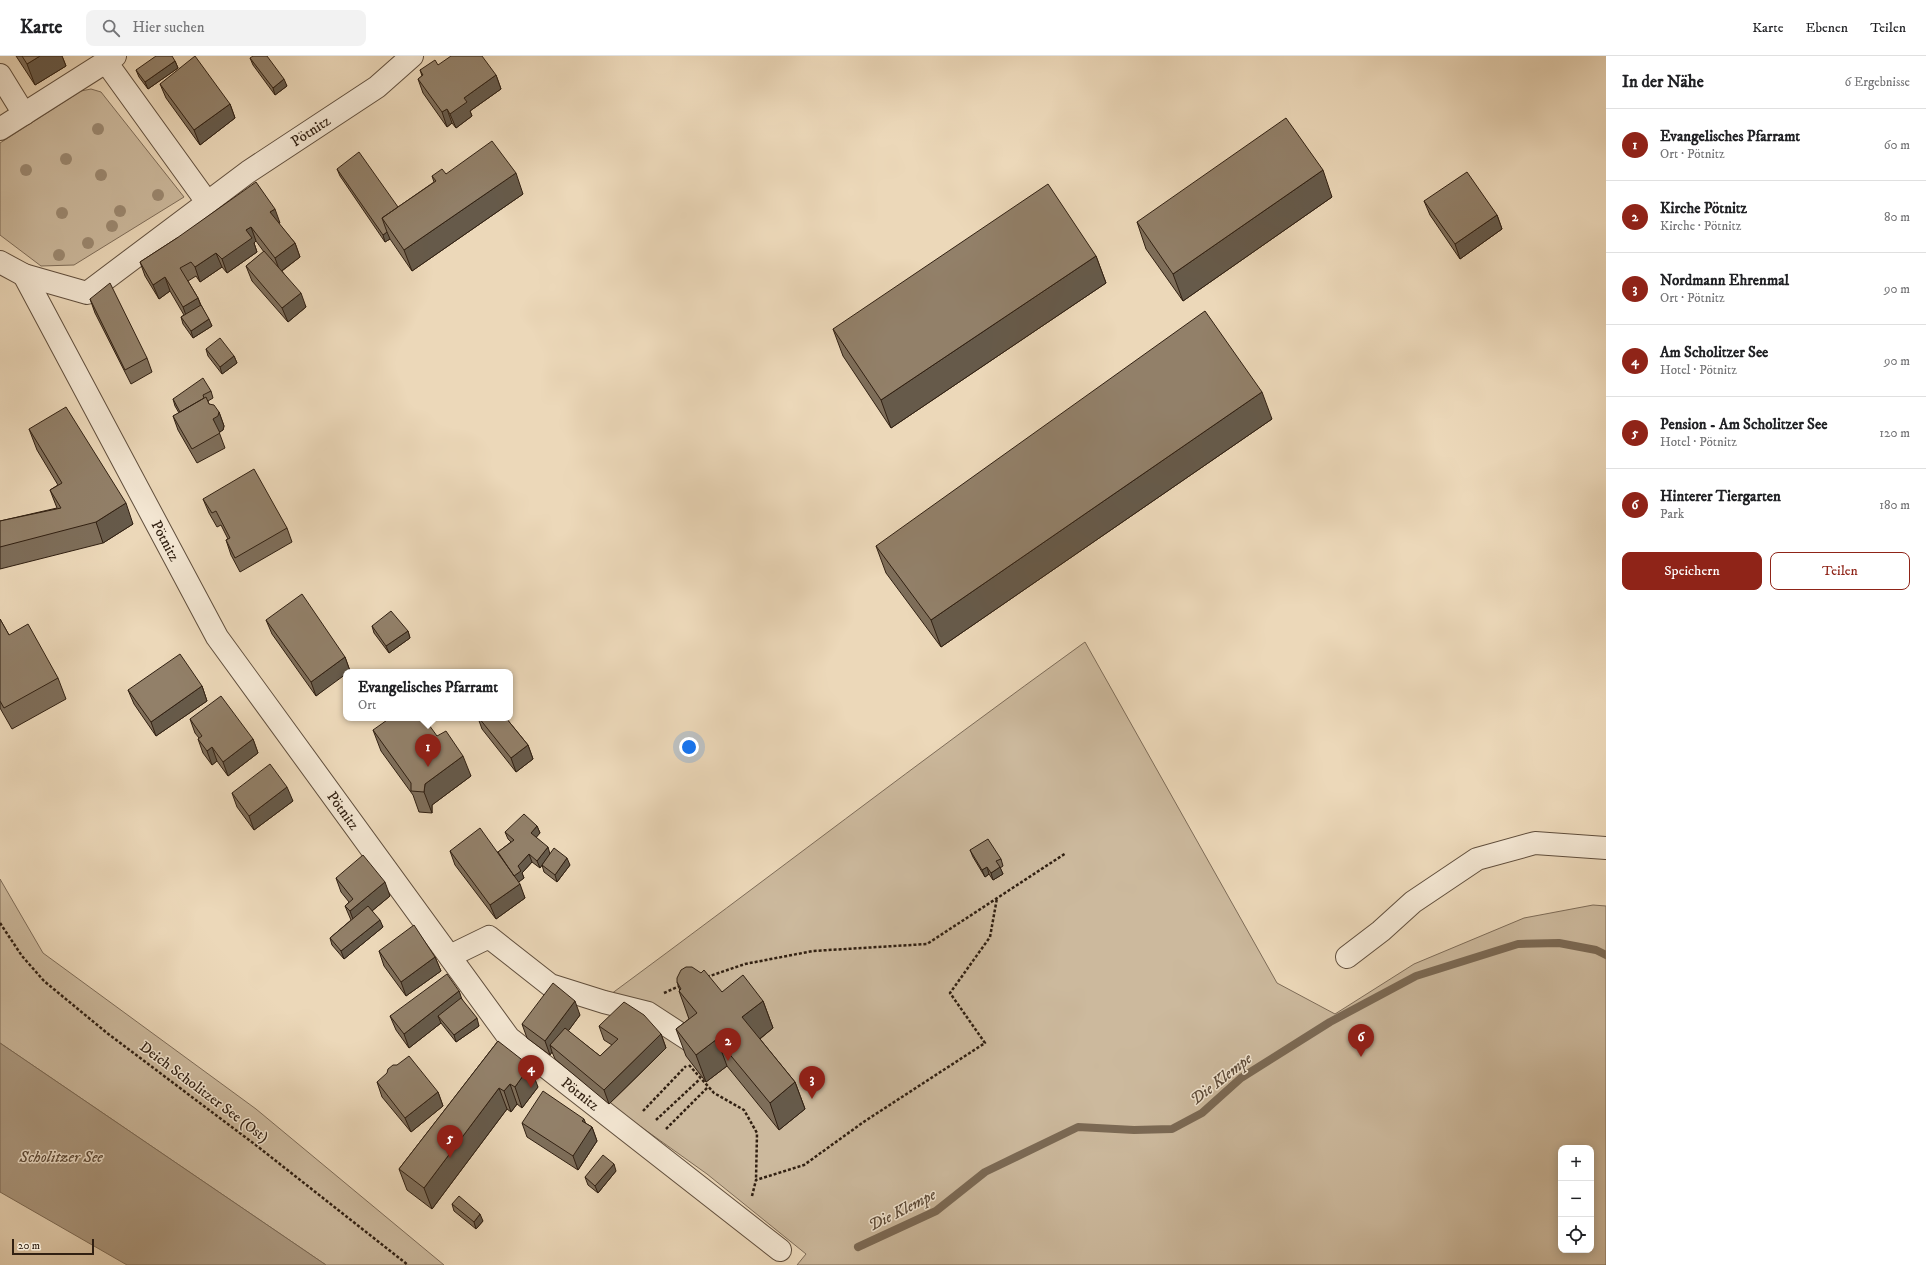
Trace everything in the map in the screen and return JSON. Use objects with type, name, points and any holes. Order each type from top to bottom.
[{"type":"street","name":"Pötnitz","points":[[0,262],[24,275],[87,293],[248,172],[377,87],[412,56]]},
{"type":"street","points":[[0,129],[110,59],[207,202]]},
{"type":"street","points":[[0,75],[24,114]]},
{"type":"street","name":"Pötnitz","points":[[24,275],[217,637],[509,1038],[780,1250]]},
{"type":"street","points":[[1347,956],[1381,931],[1413,902],[1477,859],[1535,843],[1606,848]]},
{"type":"street","points":[[450,956],[489,937],[550,985],[629,1009],[648,1013],[686,1038]]},
{"type":"path","points":[[703,978],[745,964],[813,951],[927,944],[1066,853]]},
{"type":"path","points":[[756,1180],[804,1165],[865,1121],[985,1043],[950,993],[990,937],[997,898]]},
{"type":"path","name":"Deich Scholitzer See (Ost)","points":[[0,923],[22,956],[50,985],[107,1033],[257,1146],[408,1265]]},
{"type":"path","points":[[629,1009],[689,983]]},
{"type":"path","points":[[686,1038],[682,1056],[700,1079],[714,1093],[744,1110],[757,1133],[756,1180],[749,1208],[753,1229]]},
{"type":"path","points":[[643,1112],[688,1064]]},
{"type":"path","points":[[656,1120],[700,1079]]},
{"type":"path","points":[[666,1129],[708,1087]]},
{"type":"shaded area","points":[[91,89],[101,92],[184,197],[74,265],[41,266],[0,235],[0,143],[81,91]]},
{"type":"shaded area","points":[[1085,642],[1277,983],[1335,1014],[1414,964],[1524,918],[1593,905],[1606,906],[1606,1265],[797,1265],[806,1254],[707,1174],[609,1104],[666,1048],[607,997],[905,774]]},
{"type":"shaded area","points":[[0,879],[43,953],[256,1109],[444,1265],[326,1265],[0,1043]]},
{"type":"water","name":"Scholitzer See","points":[[0,1043],[326,1265],[127,1265],[0,1192]]},
{"type":"building","points":[[22,56],[40,56],[27,64]]},
{"type":"building","points":[[156,56],[172,56],[175,61],[145,82],[136,70]]},
{"type":"building","points":[[195,56],[230,104],[194,130],[160,84]]},
{"type":"building","points":[[253,56],[267,56],[284,79],[273,88],[250,58]]},
{"type":"building","points":[[451,56],[482,56],[496,75],[464,98],[467,102],[450,114],[447,109],[442,112],[418,79],[423,75],[420,70],[435,60],[438,65]]},
{"type":"building","points":[[1286,118],[1323,170],[1173,274],[1137,222]]},
{"type":"building","points":[[492,141],[516,173],[404,250],[382,218],[436,181],[432,176],[442,169],[446,174]]},
{"type":"building","points":[[359,152],[398,207],[382,218],[387,232],[383,235],[337,169]]},
{"type":"building","points":[[1467,172],[1497,215],[1455,244],[1424,201]]},
{"type":"building","points":[[256,182],[275,209],[270,212],[295,243],[275,258],[251,227],[246,230],[252,238],[222,259],[216,253],[195,267],[191,262],[180,268],[198,298],[183,307],[165,277],[153,285],[140,262],[177,238]]},
{"type":"building","points":[[1048,184],[1096,256],[881,400],[833,329]]},
{"type":"building","points":[[264,251],[301,293],[282,308],[246,266]]},
{"type":"building","points":[[110,283],[147,358],[125,370],[90,299]]},
{"type":"building","points":[[201,305],[209,319],[191,331],[181,317]]},
{"type":"building","points":[[1205,311],[1262,392],[931,620],[876,546]]},
{"type":"building","points":[[220,338],[234,356],[220,367],[206,349]]},
{"type":"building","points":[[203,378],[211,391],[203,395],[204,398],[180,412],[173,399]]},
{"type":"building","points":[[206,397],[209,404],[214,405],[219,412],[218,416],[213,419],[220,433],[192,449],[173,416]]},
{"type":"building","points":[[66,407],[126,503],[96,522],[0,547],[0,521],[61,508],[50,490],[62,483],[29,429]]},
{"type":"building","points":[[254,469],[287,528],[235,558],[226,540],[230,538],[216,511],[212,513],[203,499]]},
{"type":"building","points":[[302,594],[345,657],[311,682],[266,620]]},
{"type":"building","points":[[391,611],[408,631],[386,646],[372,626]]},
{"type":"building","points":[[0,619],[9,635],[28,624],[58,678],[4,708],[0,701]]},
{"type":"building","points":[[180,654],[202,686],[151,722],[128,690]]},
{"type":"building","points":[[221,696],[253,739],[223,762],[212,747],[207,751],[198,739],[202,736],[190,719]]},
{"type":"building","points":[[386,721],[426,721],[437,736],[446,731],[463,756],[425,784],[424,792],[411,791],[411,783],[373,730]]},
{"type":"building","points":[[481,721],[508,721],[528,745],[511,758]]},
{"type":"building","points":[[270,764],[287,787],[249,816],[232,793]]},
{"type":"building","points":[[524,814],[537,826],[531,833],[548,847],[537,861],[529,854],[518,866],[521,871],[514,876],[498,852],[514,840],[505,832]]},
{"type":"building","points":[[480,828],[520,884],[490,905],[450,851]]},
{"type":"building","points":[[988,839],[1001,859],[996,861],[1000,867],[991,873],[987,867],[982,870],[970,850]]},
{"type":"building","points":[[554,848],[567,858],[555,875],[542,865]]},
{"type":"building","points":[[363,855],[385,882],[350,911],[345,906],[353,899],[336,878]]},
{"type":"building","points":[[368,906],[380,920],[341,951],[330,938]]},
{"type":"building","points":[[414,925],[435,957],[401,982],[379,951]]},
{"type":"building","points":[[686,967],[692,967],[701,973],[704,970],[722,992],[743,975],[763,1001],[742,1017],[795,1082],[770,1103],[717,1039],[696,1055],[676,1029],[697,1013],[679,991],[681,989],[677,982],[677,978],[681,970]]},
{"type":"building","points":[[447,974],[459,991],[404,1034],[390,1016]]},
{"type":"building","points":[[553,983],[575,1001],[545,1041],[522,1024]]},
{"type":"building","points":[[461,998],[477,1018],[454,1035],[438,1016]]},
{"type":"building","points":[[624,1002],[644,1015],[661,1034],[604,1090],[550,1045],[565,1028],[600,1056],[618,1039],[599,1026]]},
{"type":"building","points":[[498,1041],[530,1066],[515,1087],[510,1084],[504,1091],[499,1088],[424,1188],[399,1169]]},
{"type":"building","points":[[409,1056],[438,1092],[405,1118],[377,1082],[387,1073],[388,1069],[393,1065],[397,1065]]},
{"type":"building","points":[[543,1091],[584,1119],[582,1121],[592,1127],[573,1156],[522,1123]]},
{"type":"building","points":[[603,1155],[614,1164],[595,1186],[585,1177]]},
{"type":"building","points":[[459,1196],[480,1214],[474,1222],[452,1204]]},
{"type":"waterway","name":"Die Klempe","points":[[858,1247],[936,1211],[985,1172],[1078,1127],[1134,1130],[1172,1129],[1202,1113],[1241,1078],[1330,1022],[1416,976],[1518,944],[1559,943],[1596,950],[1606,955]]},
{"type":"place","name":"Evangelisches Pfarramt","points":[[428,767]]},
{"type":"place","name":"Hinterer Tiergarten","points":[[1361,1057]]},
{"type":"place","name":"Kirche Pötnitz","points":[[728,1061]]},
{"type":"place","name":"Am Scholitzer See","points":[[531,1088]]},
{"type":"place","name":"Nordmann Ehrenmal","points":[[812,1099]]},
{"type":"place","name":"Pension - Am Scholitzer See","points":[[450,1158]]}]
